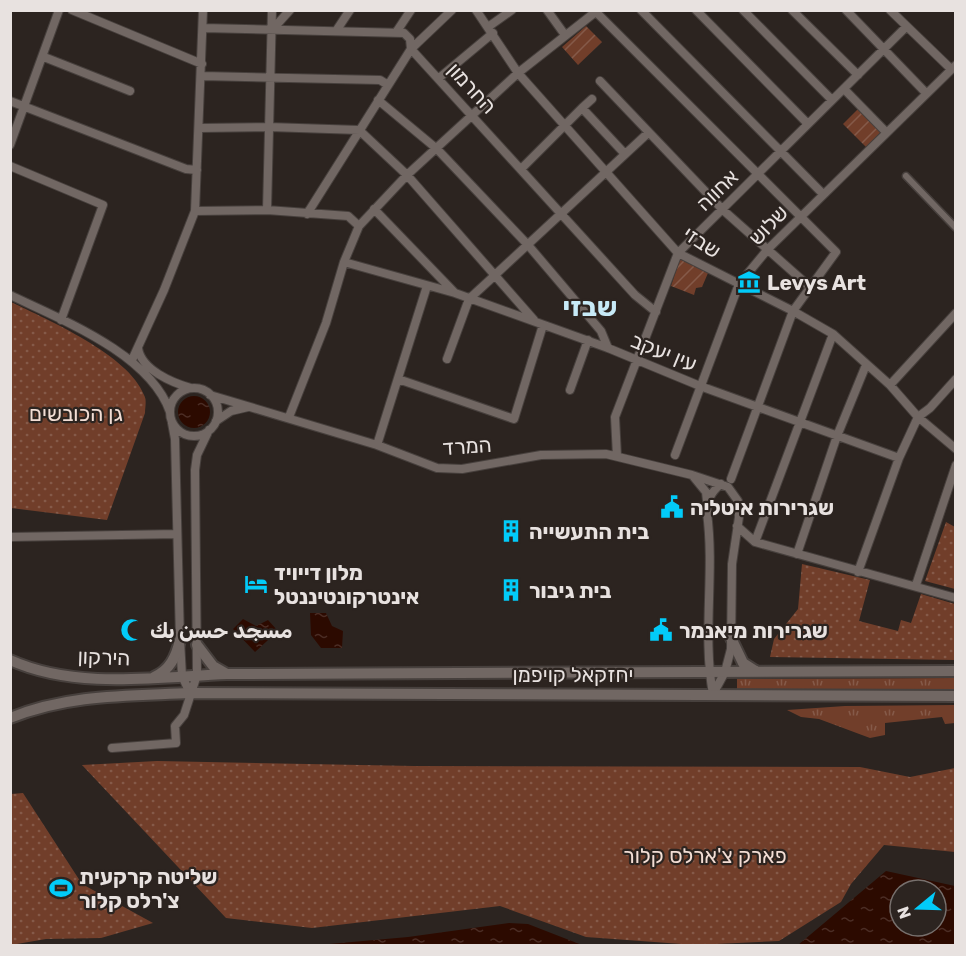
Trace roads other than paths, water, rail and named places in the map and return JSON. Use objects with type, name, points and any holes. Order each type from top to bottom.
[{"type":"main road","points":[[731,638],[743,663],[757,672]]},
{"type":"main road","points":[[151,678],[165,671],[174,660],[180,640]]},
{"type":"main road","points":[[197,645],[213,666],[227,674]]},
{"type":"main road","name":"הירקון","points":[[10,660],[46,672],[74,676],[151,678],[197,675]]},
{"type":"main road","name":"יחזקאל קויפמן","points":[[197,675],[956,671]]},
{"type":"main road","name":"יחזקאל קויפמן","points":[[10,718],[48,705],[86,698],[190,693],[956,696]]},
{"type":"street","points":[[10,145],[44,57],[59,10]]},
{"type":"street","points":[[72,10],[202,64]]},
{"type":"street","points":[[132,360],[195,211],[203,10]]},
{"type":"street","points":[[267,210],[272,10]]},
{"type":"street","points":[[272,30],[290,10]]},
{"type":"street","points":[[336,31],[350,10]]},
{"type":"street","points":[[203,28],[397,31],[411,10]]},
{"type":"street","points":[[307,214],[411,49],[452,10]]},
{"type":"street","name":"שבזי","points":[[476,10],[518,73],[563,127],[678,253],[793,311],[833,334],[890,385],[918,417],[956,449]]},
{"type":"street","points":[[439,78],[512,10]]},
{"type":"street","points":[[547,10],[565,35]]},
{"type":"street","points":[[641,10],[823,194]]},
{"type":"street","points":[[696,10],[808,124]]},
{"type":"street","points":[[743,10],[832,100]]},
{"type":"street","points":[[792,10],[858,75]]},
{"type":"street","points":[[846,10],[886,48],[926,93]]},
{"type":"street","points":[[890,10],[906,27],[953,67]]},
{"type":"street","points":[[289,417],[326,323],[344,262],[359,226],[407,175],[518,73],[597,11],[836,252],[793,311],[756,405],[731,479]]},
{"type":"street","name":"אחווה","points":[[617,456],[615,417],[678,253],[906,27]]},
{"type":"street","name":"החרמון","points":[[397,31],[404,33],[410,39],[411,49],[474,115],[635,296],[656,312]]},
{"type":"street","points":[[44,57],[130,91]]},
{"type":"street","name":"שלוש","points":[[675,455],[740,284],[768,249],[953,67]]},
{"type":"street","points":[[202,76],[380,80],[388,85]]},
{"type":"street","points":[[600,81],[723,210],[810,286]]},
{"type":"street","points":[[844,89],[886,132]]},
{"type":"street","points":[[521,169],[592,99]]},
{"type":"street","points":[[378,100],[437,149],[528,245],[601,331],[608,348]]},
{"type":"street","points":[[10,101],[186,169],[197,170]]},
{"type":"street","points":[[582,108],[625,154]]},
{"type":"street","points":[[200,128],[269,127],[359,130],[407,175],[494,276],[540,323],[514,419],[398,379]]},
{"type":"street","points":[[447,359],[469,298],[648,133]]},
{"type":"street","points":[[10,166],[103,205],[61,320]]},
{"type":"street","points":[[906,176],[956,228]]},
{"type":"street","points":[[374,209],[455,293]]},
{"type":"street","points":[[195,211],[267,210],[348,216],[359,226]]},
{"type":"street","name":"עין יעקב","points":[[344,262],[455,293],[588,340],[700,386],[899,459]]},
{"type":"street","points":[[377,445],[427,286]]},
{"type":"street","points":[[10,295],[61,320],[132,360],[162,394],[172,423],[182,676],[190,693]]},
{"type":"street","points":[[890,385],[956,313]]},
{"type":"street","points":[[755,542],[833,334]]},
{"type":"street","points":[[570,390],[588,340]]},
{"type":"street","points":[[111,748],[176,742],[175,726],[184,715],[197,675],[195,470],[197,455],[214,422],[217,410],[210,395],[163,376],[141,357],[138,348]]},
{"type":"street","points":[[797,554],[837,436],[866,365]]},
{"type":"street","points":[[858,572],[899,459],[918,417],[930,408],[956,379]]},
{"type":"street","points":[[170,412],[178,395],[193,388]]},
{"type":"street","name":"המרד","points":[[210,395],[289,417],[377,445],[426,465],[445,469],[462,469],[541,455],[617,456],[721,484]]},
{"type":"street","points":[[214,422],[231,411],[251,407]]},
{"type":"street","points":[[172,423],[178,430],[189,435],[202,434],[209,430]]},
{"type":"street","points":[[916,585],[956,465]]},
{"type":"street","points":[[692,475],[704,488],[707,502],[711,580],[709,672],[713,694]]},
{"type":"street","points":[[707,502],[714,490],[721,484],[735,492],[739,517],[732,564],[731,638],[725,672],[713,694]]},
{"type":"street","points":[[737,526],[755,542],[956,598]]},
{"type":"street","points":[[10,537],[177,534]]},
{"type":"water","points":[[194,396],[206,400],[210,412],[206,424],[194,428],[182,424],[178,412],[182,400]]},
{"type":"water","points":[[310,613],[326,613],[332,626],[343,631],[342,648],[321,648],[311,635]]},
{"type":"water","points":[[243,619],[256,626],[268,620],[278,631],[255,652],[233,629]]},
{"type":"water","points":[[886,871],[918,878],[888,878],[888,938],[948,938],[948,884],[955,886],[955,945],[798,945]]},
{"type":"water","points":[[509,923],[528,924],[582,945],[318,945],[408,937]]},
{"type":"place","name":"Levys Art","points":[[749,282]]},
{"type":"place","name":"שגרירות איטליה","points":[[672,507]]},
{"type":"place","name":"בית התעשייה","points":[[511,531]]},
{"type":"place","name":"מלון דייויד אינטרקונטיננטל","points":[[256,584]]},
{"type":"place","name":"בית גיבור","points":[[511,590]]},
{"type":"place","name":"مسجد حسن بك","points":[[132,630]]},
{"type":"place","name":"שגרירות מיאנמר","points":[[661,630]]},
{"type":"place","name":"שליטה קרקעית צ'רלס קלור","points":[[61,888]]},
{"type":"district","name":"שבזי","points":[[590,307]]},
{"type":"park label","name":"גן הכובשים","points":[[76,413]]},
{"type":"park label","name":"פארק צ'ארלס קלור","points":[[705,855]]}]
